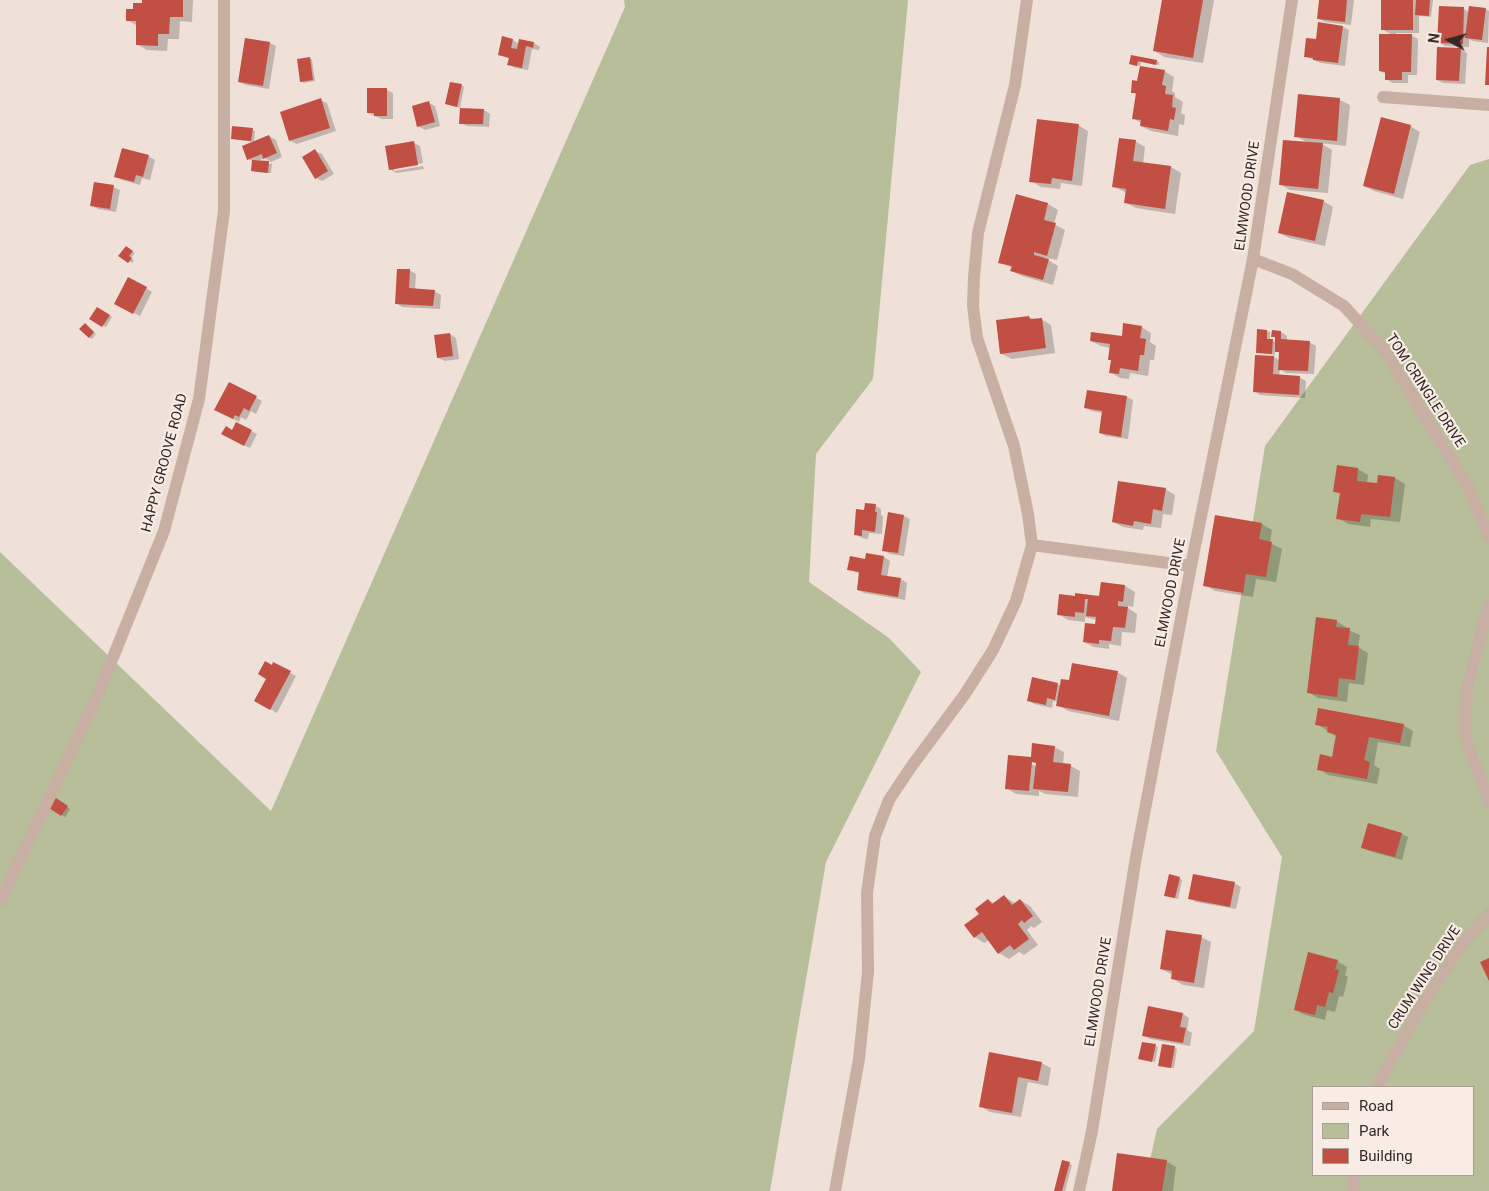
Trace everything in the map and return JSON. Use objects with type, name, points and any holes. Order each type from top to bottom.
[{"type":"street","name":"HAPPY GROOVE ROAD","points":[[0,901],[97,697],[164,531],[199,399],[224,211],[224,0]]},
{"type":"street","points":[[835,1191],[859,1059],[868,972],[867,893],[875,836],[889,800],[965,694],[993,650],[1016,601],[1032,545],[1028,514],[1014,446],[978,338],[973,306],[978,232],[1015,85],[1027,0]]},
{"type":"street","name":"ELMWOOD DRIVE","points":[[1079,1191],[1092,1131],[1136,857],[1191,566],[1253,259],[1292,0]]},
{"type":"street","points":[[1384,96],[1489,105]]},
{"type":"street","name":"TOM CRINGLE DRIVE","points":[[1253,259],[1292,274],[1344,306],[1384,350],[1467,485],[1489,537]]},
{"type":"street","points":[[1032,545],[1191,566]]},
{"type":"street","points":[[1489,605],[1467,688],[1466,738],[1489,802]]},
{"type":"street","name":"CRUM WING DRIVE","points":[[1378,1086],[1416,1013],[1464,942],[1489,914]]},
{"type":"street","points":[[1353,1176],[1354,1191]]},
{"type":"green space","points":[[624,0],[908,0],[873,379],[816,454],[809,582],[889,638],[921,672],[826,862],[770,1191],[0,1191],[0,552],[271,811],[625,7]]},
{"type":"green space","points":[[1489,159],[1489,1191],[1143,1191],[1157,1129],[1254,1031],[1282,857],[1216,751],[1265,446],[1470,165]]},
{"type":"building","points":[[142,0],[183,0],[183,17],[170,17],[169,34],[158,34],[158,46],[136,45],[136,21],[126,21],[126,9],[133,9],[133,3],[142,3]]},
{"type":"building","points":[[1162,0],[1203,0],[1193,58],[1153,51]]},
{"type":"building","points":[[1319,0],[1347,0],[1345,22],[1317,19]]},
{"type":"building","points":[[1381,0],[1413,0],[1413,30],[1381,30]]},
{"type":"building","points":[[1416,0],[1430,0],[1429,16],[1415,15]]},
{"type":"building","points":[[1439,6],[1464,7],[1463,44],[1437,43]]},
{"type":"building","points":[[1469,6],[1486,8],[1482,40],[1465,38]]},
{"type":"building","points":[[1318,22],[1343,26],[1338,63],[1304,57],[1306,38],[1316,39]]},
{"type":"building","points":[[1379,34],[1412,34],[1411,72],[1402,72],[1402,80],[1385,80],[1385,72],[1379,71]]},
{"type":"building","points":[[502,36],[513,39],[511,48],[517,49],[519,39],[534,42],[533,48],[526,46],[522,68],[507,65],[509,58],[498,55]]},
{"type":"building","points":[[245,38],[270,42],[263,86],[238,82]]},
{"type":"building","points":[[1437,47],[1461,48],[1459,81],[1436,80]]},
{"type":"building","points":[[1487,47],[1489,47],[1489,85],[1485,85]]},
{"type":"building","points":[[1131,55],[1157,60],[1156,65],[1138,61],[1137,66],[1129,64]]},
{"type":"building","points":[[310,57],[313,80],[300,82],[297,59]]},
{"type":"building","points":[[1140,66],[1165,70],[1162,85],[1166,86],[1165,94],[1173,95],[1172,107],[1176,108],[1174,120],[1170,119],[1168,131],[1140,126],[1141,120],[1132,119],[1136,93],[1131,93],[1132,80],[1137,81]]},
{"type":"building","points":[[450,82],[462,84],[457,107],[445,104]]},
{"type":"building","points":[[367,88],[387,88],[387,116],[374,116],[374,113],[367,113]]},
{"type":"building","points":[[1298,94],[1340,98],[1337,141],[1294,137]]},
{"type":"building","points":[[321,98],[330,128],[289,141],[280,112]]},
{"type":"building","points":[[429,101],[435,122],[417,127],[412,106]]},
{"type":"building","points":[[460,108],[484,109],[483,124],[459,124]]},
{"type":"building","points":[[1381,117],[1411,125],[1394,194],[1363,186]]},
{"type":"building","points":[[1037,119],[1079,124],[1072,181],[1052,178],[1051,184],[1029,182]]},
{"type":"building","points":[[232,126],[253,128],[251,141],[231,139]]},
{"type":"building","points":[[269,135],[277,153],[263,159],[262,154],[247,160],[242,146]]},
{"type":"building","points":[[1119,138],[1136,140],[1133,161],[1171,166],[1165,209],[1124,203],[1126,189],[1112,187]]},
{"type":"building","points":[[1283,140],[1323,143],[1318,189],[1279,185]]},
{"type":"building","points":[[414,141],[418,165],[389,170],[385,146]]},
{"type":"building","points":[[122,148],[149,155],[143,177],[136,175],[134,182],[114,177]]},
{"type":"building","points":[[315,149],[328,171],[315,179],[302,157]]},
{"type":"building","points":[[252,160],[269,161],[268,173],[251,171]]},
{"type":"building","points":[[94,182],[114,185],[110,209],[90,206]]},
{"type":"building","points":[[1287,192],[1324,200],[1315,241],[1278,233]]},
{"type":"building","points":[[1016,194],[1048,203],[1044,220],[1056,223],[1047,256],[1034,252],[1034,255],[1049,259],[1043,280],[1010,271],[1012,266],[998,263]]},
{"type":"building","points":[[126,246],[133,251],[129,256],[132,258],[128,263],[118,256]]},
{"type":"building","points":[[397,269],[410,269],[409,288],[435,290],[433,306],[395,304]]},
{"type":"building","points":[[128,277],[147,287],[133,314],[114,304]]},
{"type":"building","points":[[97,307],[110,315],[102,327],[89,319]]},
{"type":"building","points":[[1029,316],[1030,319],[1042,318],[1046,348],[1000,354],[996,320]]},
{"type":"building","points":[[85,323],[94,332],[89,338],[79,329]]},
{"type":"building","points":[[1123,323],[1142,326],[1140,338],[1146,339],[1144,355],[1140,355],[1138,371],[1120,368],[1119,374],[1109,373],[1111,360],[1108,360],[1110,344],[1090,341],[1091,332],[1122,336]]},
{"type":"building","points":[[1257,329],[1267,330],[1267,339],[1273,339],[1272,354],[1256,353]]},
{"type":"building","points":[[1272,330],[1281,331],[1281,339],[1310,341],[1308,371],[1278,370],[1279,352],[1275,352],[1275,337],[1271,337]]},
{"type":"building","points":[[450,333],[453,356],[437,358],[434,335]]},
{"type":"building","points":[[1255,355],[1274,356],[1273,374],[1300,376],[1299,395],[1253,392]]},
{"type":"building","points":[[229,382],[257,396],[249,411],[244,408],[239,417],[235,415],[233,419],[214,410]]},
{"type":"building","points":[[1087,390],[1127,396],[1121,437],[1099,433],[1102,411],[1084,408]]},
{"type":"building","points":[[236,422],[252,430],[244,446],[221,434],[226,426],[232,430]]},
{"type":"building","points":[[1337,465],[1358,468],[1357,481],[1377,483],[1378,475],[1395,477],[1390,517],[1361,514],[1360,522],[1336,519],[1340,493],[1333,492]]},
{"type":"building","points":[[1118,481],[1166,488],[1162,511],[1153,509],[1151,524],[1134,521],[1133,526],[1112,522]]},
{"type":"building","points":[[865,503],[876,504],[875,532],[862,530],[862,536],[854,535],[856,509],[864,510]]},
{"type":"building","points":[[888,512],[904,515],[898,553],[882,551]]},
{"type":"building","points":[[1215,515],[1262,523],[1259,539],[1272,542],[1266,577],[1246,574],[1243,593],[1203,586]]},
{"type":"building","points":[[866,553],[884,556],[881,575],[901,578],[898,597],[857,590],[859,572],[847,570],[850,556],[865,559]]},
{"type":"building","points":[[1101,582],[1125,585],[1123,602],[1118,601],[1118,606],[1128,607],[1125,628],[1113,627],[1111,641],[1099,640],[1099,644],[1083,642],[1085,623],[1095,624],[1096,617],[1086,616],[1088,599],[1085,599],[1084,613],[1075,612],[1075,617],[1057,615],[1059,594],[1075,596],[1075,593],[1099,596]]},
{"type":"building","points":[[1316,617],[1337,620],[1336,627],[1350,628],[1348,645],[1359,646],[1355,680],[1339,678],[1337,697],[1307,693]]},
{"type":"building","points":[[265,661],[272,665],[273,662],[291,671],[270,710],[254,701],[266,679],[258,674]]},
{"type":"building","points":[[1072,663],[1118,671],[1109,716],[1056,706],[1061,679],[1069,680]]},
{"type":"building","points":[[1032,677],[1058,683],[1055,700],[1047,698],[1046,705],[1027,701]]},
{"type":"building","points":[[1318,708],[1404,724],[1400,743],[1369,737],[1364,760],[1370,762],[1367,779],[1317,770],[1320,754],[1332,757],[1336,735],[1327,732],[1328,727],[1315,725]]},
{"type":"building","points":[[1032,743],[1055,746],[1053,762],[1071,764],[1068,792],[1033,789],[1036,763],[1032,762],[1029,791],[1005,789],[1008,755],[1031,757]]},
{"type":"building","points":[[56,798],[68,806],[61,816],[49,808]]},
{"type":"building","points":[[1368,823],[1402,833],[1395,857],[1361,848]]},
{"type":"building","points":[[1169,874],[1180,877],[1175,898],[1164,896]]},
{"type":"building","points":[[1193,874],[1235,882],[1230,907],[1188,899]]},
{"type":"building","points":[[1004,895],[1012,905],[1020,899],[1033,916],[1024,923],[1022,920],[1018,924],[1029,939],[1014,950],[1010,945],[998,954],[982,932],[974,938],[964,925],[979,914],[975,909],[988,899],[992,904]]},
{"type":"building","points":[[1166,930],[1202,935],[1194,983],[1171,979],[1172,971],[1160,969]]},
{"type":"building","points":[[1308,952],[1338,960],[1335,969],[1339,970],[1333,993],[1329,992],[1325,1007],[1317,1005],[1315,1015],[1294,1010]]},
{"type":"building","points":[[1489,958],[1489,981],[1480,962]]},
{"type":"building","points":[[1148,1006],[1183,1013],[1180,1027],[1186,1028],[1183,1043],[1142,1036]]},
{"type":"building","points":[[1142,1042],[1156,1044],[1152,1062],[1138,1059]]},
{"type":"building","points":[[1162,1044],[1175,1046],[1171,1068],[1158,1066]]},
{"type":"building","points":[[989,1052],[1042,1062],[1038,1081],[1018,1077],[1012,1113],[979,1107]]},
{"type":"building","points":[[1117,1153],[1167,1160],[1162,1191],[1112,1191]]},
{"type":"building","points":[[1062,1160],[1070,1162],[1062,1191],[1054,1191]]}]
